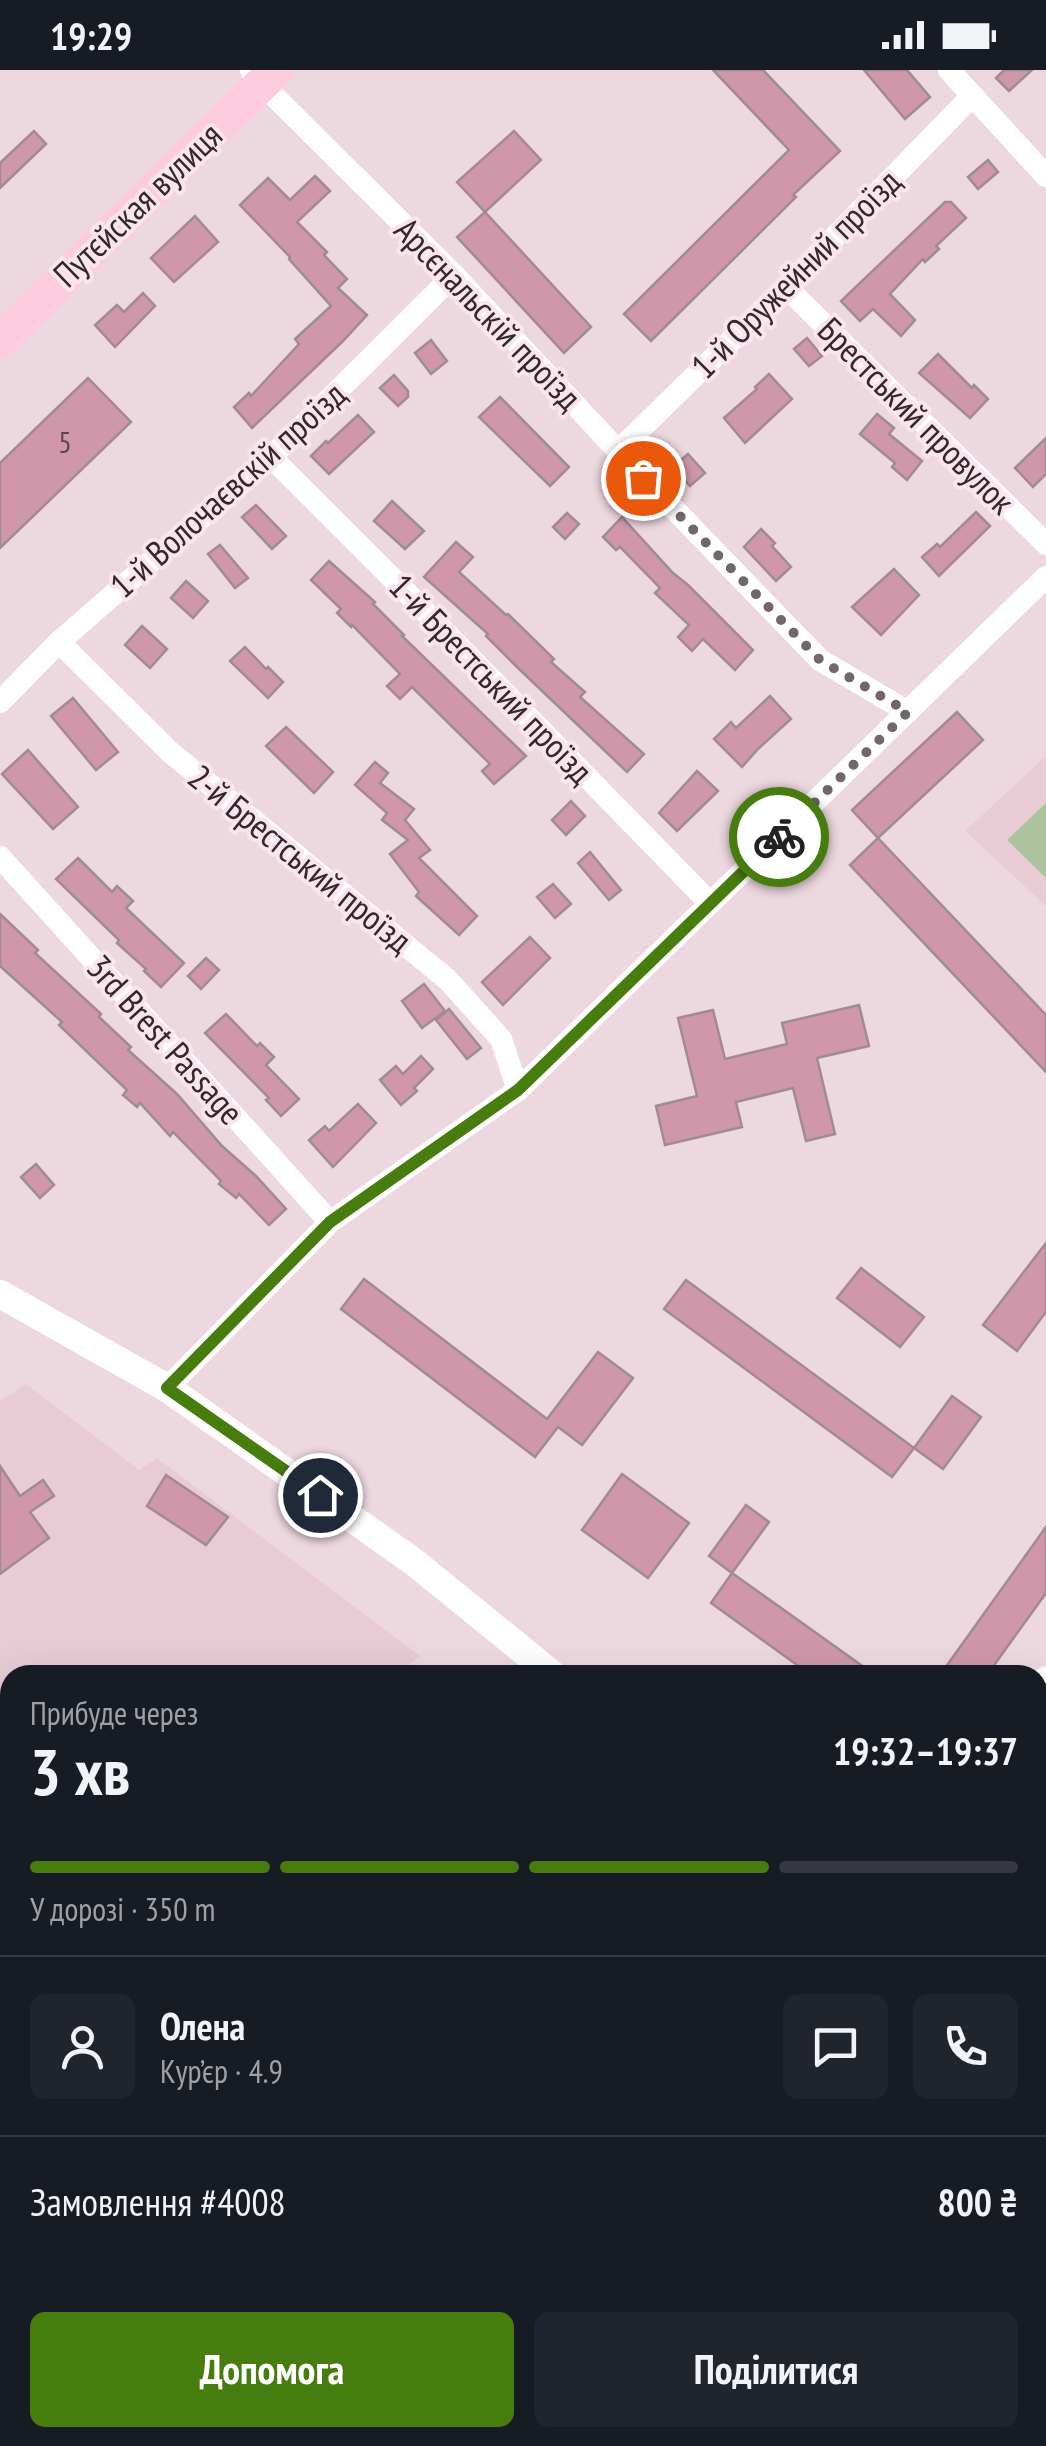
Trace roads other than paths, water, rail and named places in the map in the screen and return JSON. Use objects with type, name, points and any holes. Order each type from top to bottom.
[{"type":"main road","name":"Путєйская вулиця","points":[[0,306],[258,73]]},
{"type":"main road","name":"Путєйская вулиця","points":[[0,340],[258,73]]},
{"type":"street","points":[[948,70],[1046,176]]},
{"type":"street","name":"Арсєнальскій проїзд","points":[[258,73],[820,660],[908,712]]},
{"type":"street","name":"1-й Оружейний проїзд","points":[[618,451],[786,287],[972,96]]},
{"type":"street","name":"1-й Волочаєвскій проїзд","points":[[0,702],[59,642],[271,457],[454,275]]},
{"type":"street","name":"Брестський провулок","points":[[786,287],[1046,544]]},
{"type":"street","name":"1-й Брестський проїзд","points":[[271,457],[710,903]]},
{"type":"street","points":[[167,1388],[330,1222],[518,1090],[1046,577]]},
{"type":"street","name":"2-й Брестський проїзд","points":[[59,642],[168,751],[448,980],[501,1039],[518,1090]]},
{"type":"street","name":"3rd Brest Passage","points":[[0,857],[330,1222]]},
{"type":"street","points":[[0,1294],[167,1388],[414,1562],[541,1665]]}]
